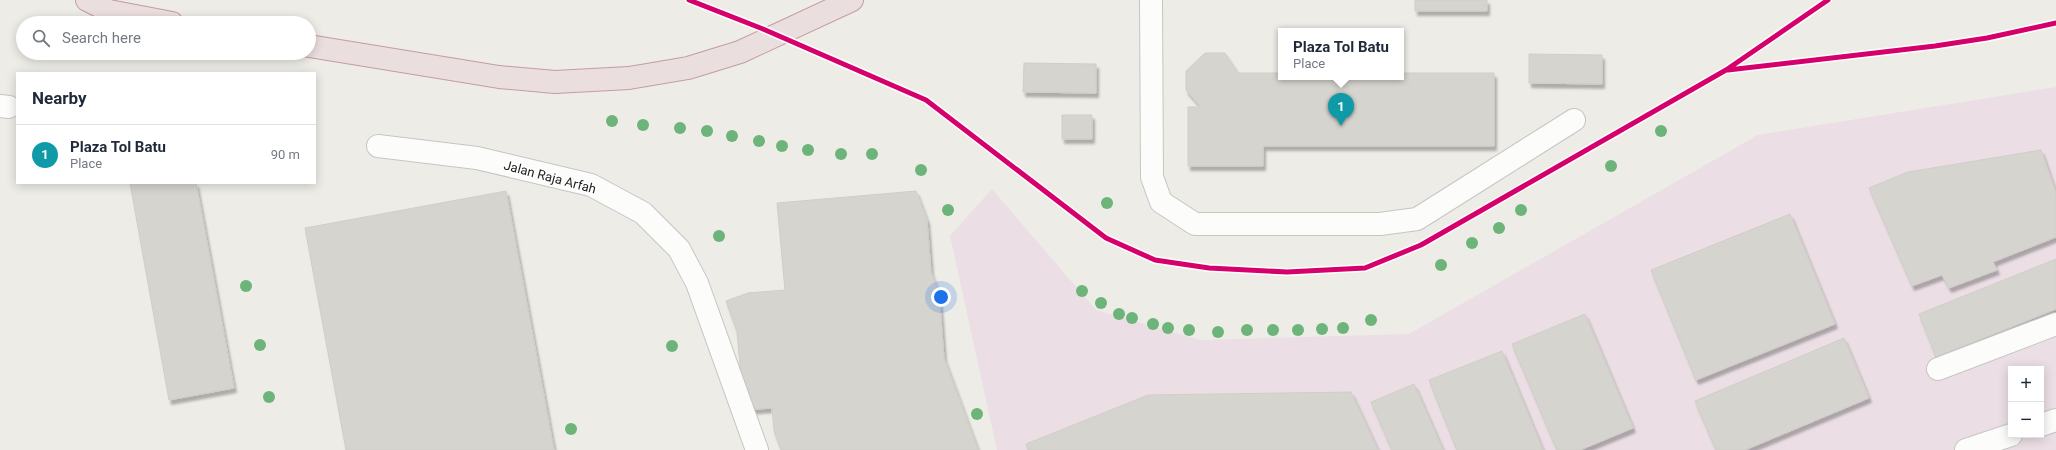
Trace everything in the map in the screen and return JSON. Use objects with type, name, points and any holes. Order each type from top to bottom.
[{"type":"highway","points":[[87,0],[109,11],[135,16]]},
{"type":"highway","points":[[316,47],[499,77],[555,82],[629,78],[688,68],[740,52],[852,0]]},
{"type":"street","points":[[1151,0],[1152,177],[1161,202],[1195,224],[1380,224],[1417,219],[1574,120]]},
{"type":"street","name":"Jalan Raja Arfah","points":[[378,146],[477,158],[591,185],[643,213],[679,249],[697,283],[757,450]]},
{"type":"street","points":[[1938,369],[2056,324]]},
{"type":"street","points":[[2044,424],[2056,420]]},
{"type":"street","points":[[1966,450],[2008,436]]},
{"type":"shaded area","points":[[2056,87],[2056,450],[997,450],[950,236],[992,189],[1096,310],[1200,340],[1409,334],[1758,135]]},
{"type":"building","points":[[1415,0],[1487,0],[1487,11],[1415,11]]},
{"type":"building","points":[[1205,53],[1225,53],[1238,73],[1278,73],[1278,80],[1404,80],[1404,73],[1494,73],[1494,146],[1263,146],[1263,166],[1188,166],[1188,107],[1201,107],[1186,90],[1186,71]]},
{"type":"building","points":[[1529,54],[1602,55],[1602,84],[1529,83]]},
{"type":"building","points":[[1024,63],[1096,64],[1096,93],[1023,92]]},
{"type":"building","points":[[1062,115],[1092,115],[1092,139],[1062,139]]},
{"type":"building","points":[[2041,150],[2056,193],[2056,237],[1993,262],[1997,270],[1949,288],[1942,275],[1912,286],[1869,188],[1908,172]]},
{"type":"building","points":[[130,184],[196,184],[234,388],[169,400]]},
{"type":"building","points":[[506,191],[554,450],[346,450],[305,228]]},
{"type":"building","points":[[916,191],[927,220],[931,272],[939,293],[944,358],[978,450],[781,450],[774,431],[772,408],[744,410],[737,332],[726,301],[748,293],[785,290],[777,203]]},
{"type":"building","points":[[1790,214],[1835,324],[1696,380],[1651,270]]},
{"type":"building","points":[[2056,259],[2056,309],[1936,357],[1919,314]]},
{"type":"building","points":[[1585,314],[1633,428],[1580,450],[1557,450],[1512,344]]},
{"type":"building","points":[[1844,338],[1869,398],[1745,450],[1716,450],[1695,401]]},
{"type":"building","points":[[1502,351],[1543,450],[1457,450],[1429,380]]},
{"type":"building","points":[[1414,384],[1443,450],[1392,450],[1371,402]]},
{"type":"building","points":[[1351,392],[1378,450],[1028,450],[1026,444],[1148,395]]},
{"type":"cycle path","points":[[689,0],[763,29],[926,100],[1106,238],[1155,260],[1209,268],[1287,272],[1365,268],[1421,245],[1726,70],[1828,0]]},
{"type":"cycle path","points":[[1728,70],[1935,46],[1987,38],[2056,23]]},
{"type":"place","name":"Plaza Tol Batu","points":[[1341,126]]}]
